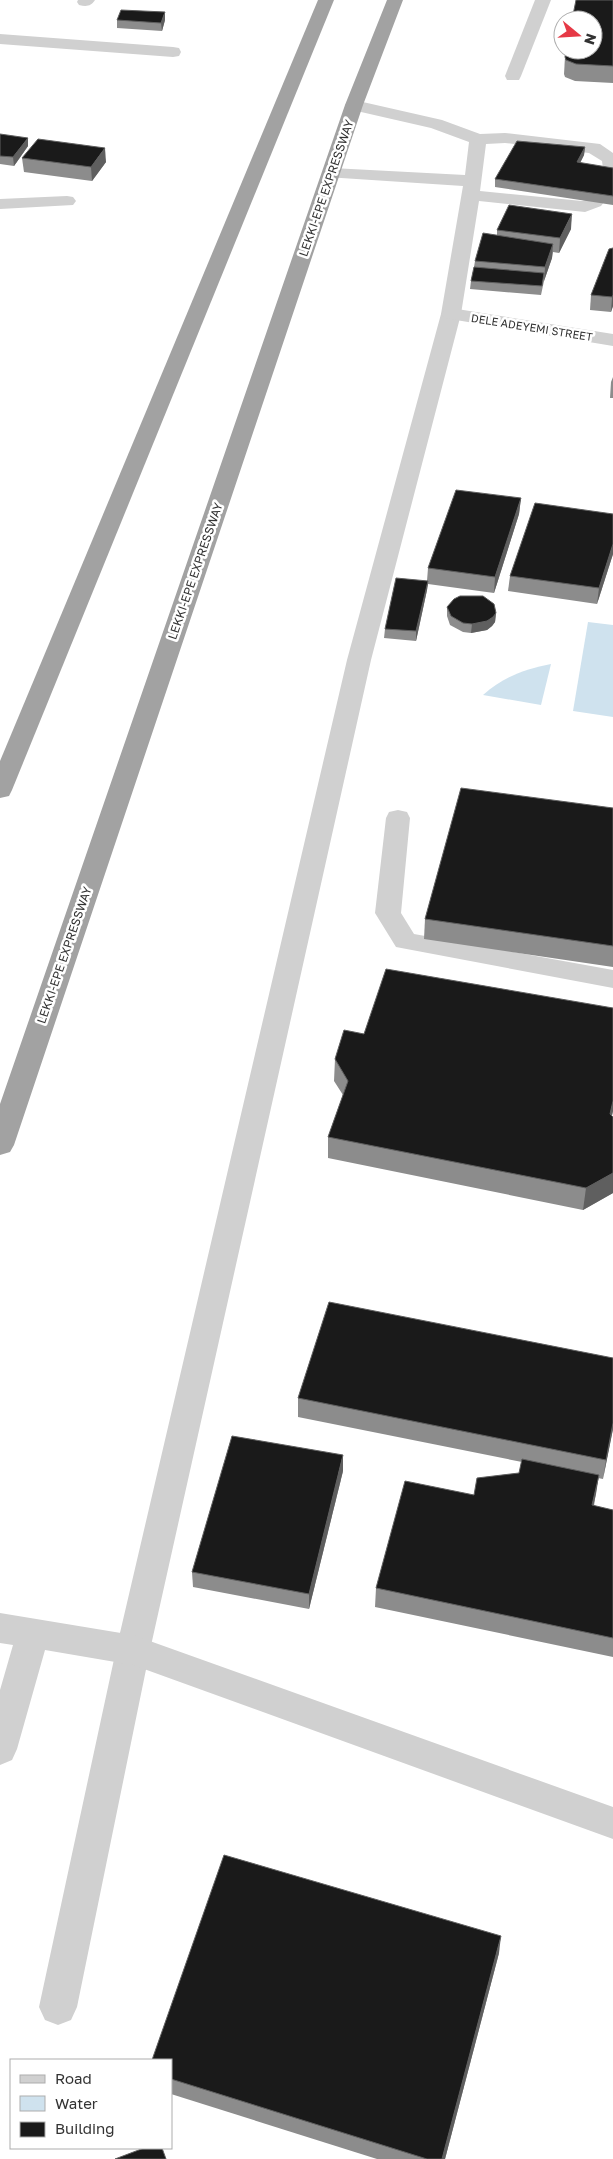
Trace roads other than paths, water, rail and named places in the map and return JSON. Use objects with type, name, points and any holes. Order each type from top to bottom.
[{"type":"highway","points":[[0,790],[326,0]]},
{"type":"highway","name":"LEKKI-EPE EXPRESSWAY","points":[[0,1144],[354,105],[395,0]]},
{"type":"street","points":[[513,76],[543,0]]},
{"type":"street","points":[[0,39],[173,52]]},
{"type":"street","points":[[354,105],[436,124],[478,139],[505,138],[594,148],[611,158],[613,176]]},
{"type":"street","points":[[58,2007],[134,1650],[359,660],[451,314],[472,188],[478,139]]},
{"type":"street","points":[[332,173],[472,188],[584,207],[595,202]]},
{"type":"street","points":[[0,204],[66,201]]},
{"type":"street","name":"DELE ADEYEMI STREET","points":[[451,314],[613,340]]},
{"type":"street","points":[[398,818],[388,914],[405,941],[613,979]]},
{"type":"street","points":[[0,1628],[134,1650],[613,1823]]},
{"type":"street","points":[[0,1749],[33,1634]]},
{"type":"water","points":[[588,622],[613,625],[613,717],[573,711]]},
{"type":"water","points":[[551,664],[541,705],[483,695],[498,683],[515,675],[532,668]]}]
